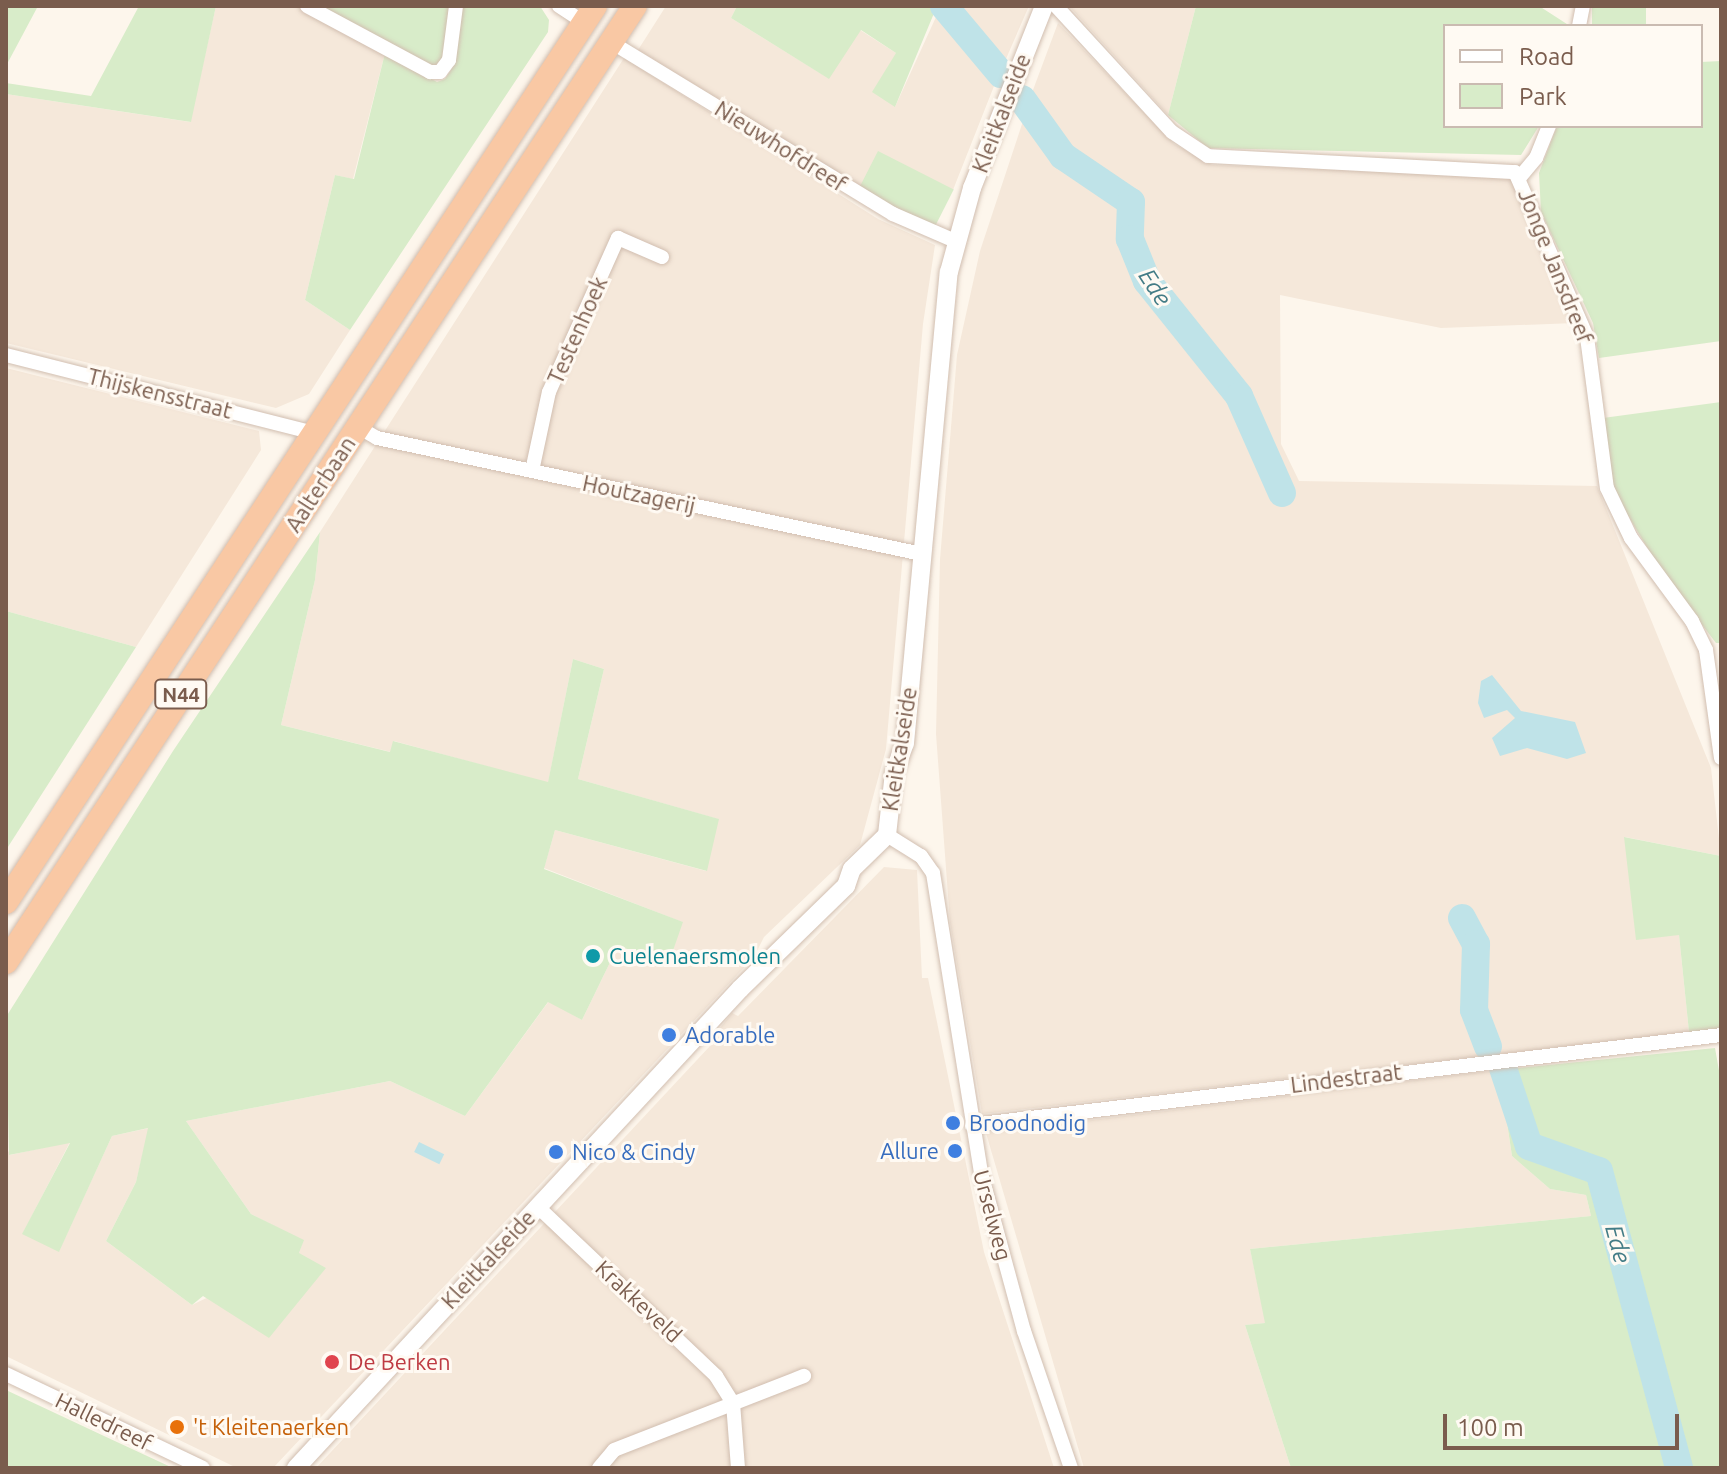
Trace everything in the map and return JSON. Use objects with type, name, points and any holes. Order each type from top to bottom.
[{"type":"highway","name":"Aalterbaan","points":[[6,962],[635,6]]},
{"type":"highway","name":"Aalterbaan","points":[[6,902],[590,14]]},
{"type":"street","points":[[307,6],[430,72],[440,72],[449,60],[456,6]]},
{"type":"street","points":[[559,6],[590,14]]},
{"type":"street","name":"Kleitkalseide","points":[[296,1468],[759,970],[778,958],[846,886],[852,869],[887,835],[894,773],[905,743],[940,339],[955,241],[1044,6]]},
{"type":"street","name":"Jonge Jansdreef","points":[[1056,6],[1172,132],[1208,156],[1495,167],[1520,177],[1587,337],[1607,488],[1631,538],[1692,621],[1706,650],[1721,758]]},
{"type":"street","name":"Nieuwhofdreef","points":[[611,42],[853,191],[955,241]]},
{"type":"street","points":[[1520,177],[1536,158],[1548,128]]},
{"type":"street","name":"Testenhoek","points":[[532,471],[549,392],[618,238],[662,257]]},
{"type":"street","name":"Thijskensstraat","points":[[6,355],[314,433]]},
{"type":"street","name":"Houtzagerij","points":[[358,427],[377,438],[922,554]]},
{"type":"street","name":"Urselweg","points":[[887,835],[921,856],[933,873],[972,1125],[1024,1331],[1071,1468]]},
{"type":"street","name":"Lindestraat","points":[[972,1125],[1721,1035]]},
{"type":"street","name":"Krakkeveld","points":[[537,1206],[698,1355],[733,1403]]},
{"type":"street","name":"Halledreef","points":[[6,1374],[203,1468]]},
{"type":"street","points":[[599,1468],[614,1450],[804,1376]]},
{"type":"street","points":[[733,1403],[738,1468]]},
{"type":"shaded area","points":[[216,6],[296,6],[385,53],[353,179],[335,175],[305,300],[350,330],[309,394],[276,408],[6,343],[6,94],[190,122]]},
{"type":"shaded area","points":[[666,6],[737,6],[731,18],[828,78],[860,30],[896,53],[895,107],[941,6],[998,76],[953,190],[916,172],[862,191],[638,50]]},
{"type":"shaded area","points":[[951,6],[1029,6],[1002,68]]},
{"type":"shaded area","points":[[1069,6],[1196,6],[1168,115]]},
{"type":"shaded area","points":[[1058,23],[1174,144],[1212,165],[1509,176],[1575,323],[1441,328],[1280,295],[1281,444],[1299,481],[1597,486],[1711,768],[1721,856],[1625,837],[1679,935],[1689,1032],[982,1114],[950,922],[936,734],[940,559],[957,355],[980,251],[1026,112],[1058,159],[1126,203],[1122,236],[1146,289],[1233,393],[1277,475],[1243,388],[1157,284],[1136,237],[1140,208],[1128,188],[1068,152],[1030,98]]},
{"type":"shaded area","points":[[624,58],[878,219],[935,245],[923,324],[886,749],[860,845],[764,937],[754,957],[273,1468],[237,1468],[6,1356],[6,1146],[10,1155],[70,1142],[23,1233],[59,1251],[112,1136],[149,1128],[136,1182],[106,1241],[192,1305],[299,1253],[303,1241],[251,1214],[186,1121],[390,1081],[465,1116],[549,1001],[582,1020],[618,946],[669,961],[682,922],[544,868],[555,830],[706,871],[718,819],[578,779],[604,669],[573,659],[548,783],[394,741],[391,752],[281,725],[315,580],[320,532]]},
{"type":"shaded area","points":[[6,368],[259,431],[261,450],[136,647],[6,611]]},
{"type":"shaded area","points":[[884,867],[917,870],[922,978],[928,978],[984,1252],[1054,1468],[316,1468],[724,1031],[720,1028],[732,1013],[738,1016]]},
{"type":"shaded area","points":[[1499,1070],[1512,1156],[1550,1189],[1586,1195],[1591,1216],[1250,1249],[1266,1323],[1245,1325],[1291,1468],[1084,1468],[986,1133]]},
{"type":"green space","points":[[6,6],[38,6],[6,66]]},
{"type":"green space","points":[[139,6],[216,6],[191,122],[6,94],[6,83],[91,96]]},
{"type":"green space","points":[[316,6],[453,6],[444,62],[430,69]]},
{"type":"green space","points":[[459,6],[540,6],[549,20],[548,32],[350,330],[305,300],[335,175],[354,179],[385,53],[437,82],[445,79],[451,70]]},
{"type":"green space","points":[[737,6],[937,6],[895,107],[872,92],[896,53],[861,30],[829,79],[731,18]]},
{"type":"green space","points":[[1196,6],[1539,6],[1567,24],[1443,24],[1443,128],[1538,128],[1521,155],[1208,148],[1168,115]]},
{"type":"green space","points":[[1592,6],[1646,6],[1646,24],[1592,24]]},
{"type":"green space","points":[[1721,61],[1721,341],[1599,358],[1593,323],[1541,212],[1539,173],[1556,128],[1703,128],[1703,62]]},
{"type":"green space","points":[[1030,98],[1068,152],[1136,198],[1140,208],[1136,237],[1157,284],[1243,388],[1278,475],[1233,393],[1146,289],[1121,235],[1126,202],[1058,159],[1026,112]]},
{"type":"green space","points":[[878,151],[954,190],[934,228],[858,189]]},
{"type":"green space","points":[[1721,402],[1721,643],[1716,643],[1662,572],[1621,504],[1611,483],[1603,418]]},
{"type":"green space","points":[[320,532],[315,580],[281,725],[390,752],[393,741],[548,782],[573,659],[604,669],[578,779],[719,819],[707,871],[555,830],[544,869],[683,922],[669,962],[618,946],[582,1020],[548,1002],[465,1116],[390,1081],[186,1121],[251,1214],[304,1240],[299,1253],[326,1268],[269,1338],[203,1296],[192,1305],[106,1241],[136,1182],[148,1128],[112,1136],[59,1252],[22,1234],[70,1143],[9,1155],[6,1017],[173,751]]},
{"type":"green space","points":[[6,611],[136,647],[6,850]]},
{"type":"green space","points":[[1624,837],[1721,856],[1721,1029],[1689,1032],[1679,935],[1636,940]]},
{"type":"green space","points":[[1715,1048],[1721,1082],[1721,1468],[1291,1468],[1245,1325],[1265,1323],[1250,1249],[1591,1216],[1586,1195],[1550,1189],[1512,1156],[1499,1070]]},
{"type":"green space","points":[[6,1390],[104,1436],[173,1468],[6,1468]]},
{"type":"water","points":[[1492,675],[1521,711],[1575,722],[1586,753],[1567,759],[1527,748],[1500,756],[1492,738],[1515,718],[1507,710],[1484,718],[1478,703],[1481,681]]},
{"type":"water","points":[[419,1142],[444,1154],[439,1164],[414,1152]]},
{"type":"waterway","name":"Ede","points":[[944,6],[1001,74]]},
{"type":"waterway","name":"Ede","points":[[1022,99],[1063,156],[1131,202],[1130,239],[1147,281],[1239,396],[1282,493]]},
{"type":"waterway","name":"Ede","points":[[1462,918],[1476,944],[1474,1010],[1488,1046]]},
{"type":"waterway","name":"Ede","points":[[1503,1068],[1529,1146],[1599,1171],[1679,1468]]},
{"type":"place","name":"Cuelenaersmolen","points":[[593,956]]},
{"type":"place","name":"Adorable","points":[[669,1035]]},
{"type":"place","name":"Broodnodig","points":[[953,1123]]},
{"type":"place","name":"Allure","points":[[955,1151]]},
{"type":"place","name":"Nico & Cindy","points":[[556,1152]]},
{"type":"place","name":"De Berken","points":[[332,1362]]},
{"type":"place","name":"'t Kleitenaerken","points":[[177,1427]]}]
